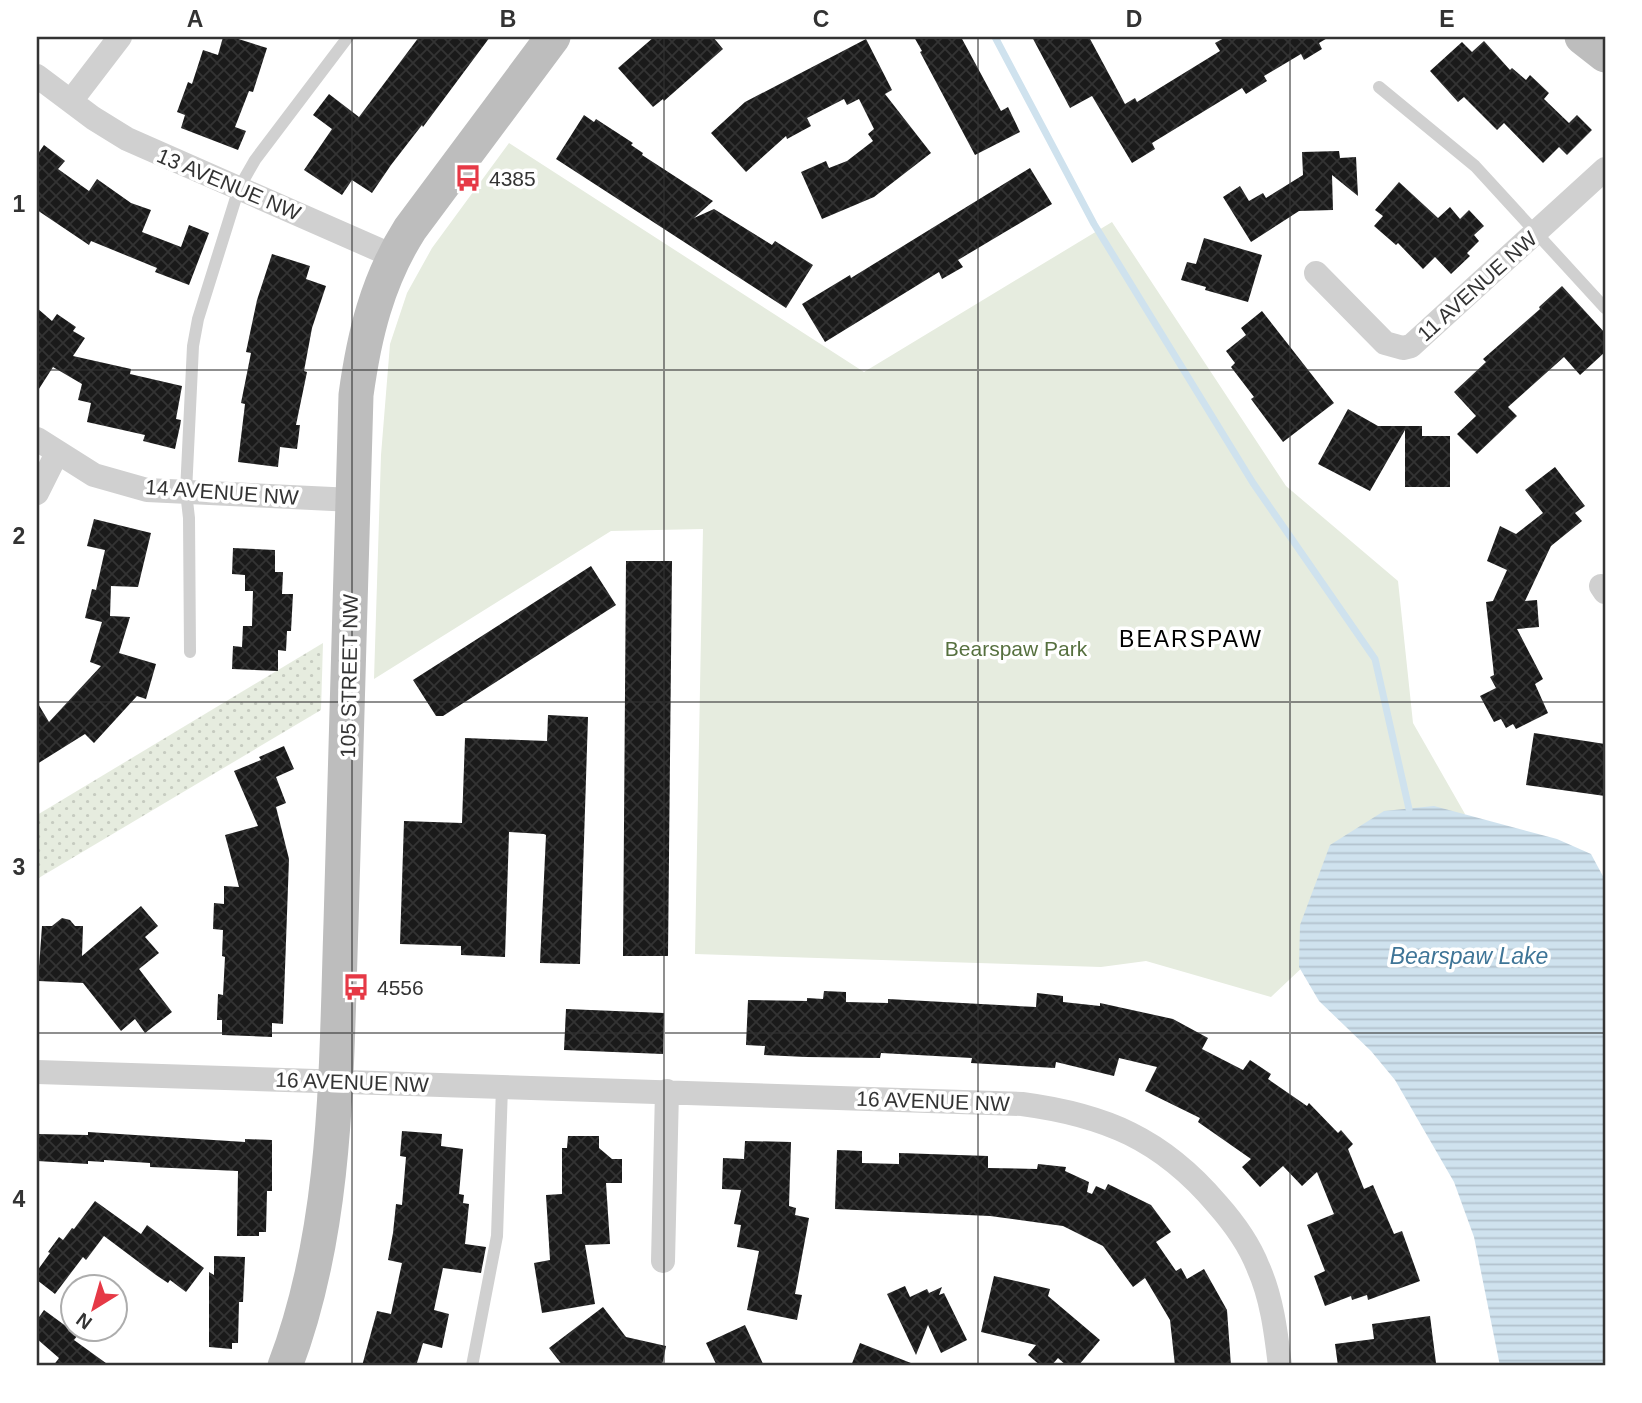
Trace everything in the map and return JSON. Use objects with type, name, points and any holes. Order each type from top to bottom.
[{"type":"street","points":[[71,101],[120,37]]},
{"type":"street","name":"105 STREET NW","points":[[285,1366],[307,1299],[318,1244],[336,1082],[356,395],[361,356],[370,316],[393,256],[410,229],[553,37]]},
{"type":"street","points":[[1582,37],[1605,55]]},
{"type":"street","name":"13 AVENUE NW","points":[[37,76],[110,130],[127,139],[393,256]]},
{"type":"street","name":"11 AVENUE NW","points":[[1316,273],[1377,336],[1392,347],[1403,348],[1421,339],[1605,169]]},
{"type":"street","name":"14 AVENUE NW","points":[[37,493],[47,446],[94,475],[147,490],[353,500]]},
{"type":"street","name":"16 AVENUE NW","points":[[37,1072],[667,1091],[1022,1104],[1062,1109],[1098,1120],[1163,1152],[1184,1168],[1225,1213],[1258,1266],[1269,1299],[1280,1366]]},
{"type":"street","points":[[663,1261],[667,1091]]},
{"type":"lane","points":[[190,652],[189,517],[186,492],[193,346],[198,319],[239,188],[255,160],[348,37]]},
{"type":"lane","points":[[1379,87],[1475,166],[1605,308]]},
{"type":"lane","points":[[472,1366],[497,1236],[502,1087]]},
{"type":"green space","name":"Bearspaw Park","points":[[509,143],[864,372],[1112,222],[1286,486],[1398,581],[1413,723],[1465,814],[1271,997],[1146,961],[1101,967],[695,954],[703,529],[611,531],[374,679],[381,455],[390,344],[407,293],[432,248]]},
{"type":"green space","points":[[323,643],[321,710],[37,879],[37,815]]},
{"type":"water","name":"Bearspaw Lake","points":[[1434,806],[1557,839],[1591,854],[1605,880],[1605,1366],[1500,1366],[1474,1237],[1454,1182],[1395,1080],[1371,1051],[1319,1001],[1299,967],[1300,925],[1330,845],[1384,811]]},
{"type":"building","points":[[223,37],[232,37],[267,48],[253,92],[249,91],[235,127],[246,131],[238,150],[181,128],[185,115],[177,112],[188,82],[192,84],[203,50],[218,55]]},
{"type":"building","points":[[419,37],[490,37],[372,193],[352,180],[342,195],[304,170],[332,129],[313,115],[329,94],[359,117]]},
{"type":"building","points":[[654,37],[713,37],[723,49],[664,101],[663,99],[653,107],[618,68]]},
{"type":"building","points":[[914,37],[961,37],[1001,111],[1008,107],[1020,132],[975,155]]},
{"type":"building","points":[[1032,37],[1089,37],[1125,104],[1135,98],[1137,102],[1220,51],[1215,43],[1226,37],[1329,37],[1319,43],[1322,49],[1304,60],[1301,54],[1264,76],[1267,81],[1246,94],[1242,88],[1152,143],[1155,149],[1132,163],[1092,96],[1070,108]]},
{"type":"building","points":[[866,39],[892,90],[885,94],[931,153],[874,197],[822,219],[801,172],[826,161],[829,168],[847,161],[873,141],[868,134],[874,129],[859,99],[847,105],[844,99],[807,118],[811,126],[787,139],[786,136],[746,172],[711,133],[745,102]]},
{"type":"building","points":[[1484,41],[1510,70],[1512,68],[1526,80],[1530,75],[1549,93],[1544,99],[1569,123],[1577,115],[1592,130],[1567,155],[1559,147],[1543,163],[1504,123],[1497,130],[1464,97],[1458,102],[1430,71],[1462,42],[1472,52]]},
{"type":"building","points":[[584,115],[594,122],[596,119],[633,143],[631,145],[643,153],[642,155],[713,201],[694,218],[714,209],[772,245],[775,241],[813,265],[786,308],[556,159]]},
{"type":"building","points":[[44,145],[65,161],[58,169],[89,191],[97,179],[131,203],[151,210],[142,232],[181,247],[189,225],[209,233],[189,285],[155,272],[157,268],[91,241],[89,245],[37,210],[37,155]]},
{"type":"building","points":[[1339,151],[1340,158],[1356,157],[1358,196],[1332,175],[1333,210],[1299,211],[1251,242],[1223,197],[1240,186],[1249,201],[1263,193],[1266,198],[1303,175],[1302,152]]},
{"type":"building","points":[[1030,168],[1052,204],[958,260],[963,267],[942,279],[939,272],[825,342],[802,304],[850,275],[851,278]]},
{"type":"building","points":[[1399,182],[1438,218],[1450,207],[1460,219],[1469,210],[1484,226],[1474,235],[1479,241],[1467,253],[1470,256],[1451,274],[1435,257],[1423,269],[1398,243],[1396,245],[1374,226],[1383,216],[1375,210]]},
{"type":"building","points":[[1204,238],[1262,255],[1248,302],[1181,280],[1187,262],[1196,264]]},
{"type":"building","points":[[272,254],[310,266],[306,279],[326,286],[312,328],[304,371],[307,372],[296,425],[300,425],[297,449],[280,447],[278,467],[238,462],[245,404],[241,403],[251,353],[246,352],[257,300]]},
{"type":"building","points":[[1562,286],[1605,333],[1605,352],[1580,375],[1564,357],[1508,407],[1517,416],[1477,454],[1457,434],[1476,416],[1454,392],[1486,362],[1483,359]]},
{"type":"building","points":[[37,308],[52,321],[57,314],[76,327],[73,331],[85,338],[73,356],[131,369],[130,374],[182,386],[176,419],[181,420],[175,449],[143,441],[145,435],[87,422],[91,403],[78,400],[82,384],[53,367],[37,392]]},
{"type":"building","points":[[1262,311],[1334,403],[1283,442],[1251,399],[1254,397],[1231,367],[1235,363],[1226,351],[1246,335],[1241,328]]},
{"type":"building","points":[[1348,409],[1378,426],[1422,426],[1422,436],[1450,436],[1450,487],[1405,487],[1405,430],[1370,491],[1318,464]]},
{"type":"building","points":[[1555,467],[1585,506],[1575,513],[1582,521],[1551,546],[1525,601],[1537,600],[1539,627],[1517,629],[1543,679],[1535,684],[1548,713],[1516,729],[1513,724],[1506,728],[1501,719],[1494,722],[1480,696],[1496,688],[1490,677],[1494,675],[1486,602],[1493,601],[1507,570],[1487,561],[1500,526],[1516,534],[1543,513],[1525,490]]},
{"type":"building","points":[[94,519],[151,533],[138,587],[111,586],[110,616],[130,617],[119,653],[156,664],[146,699],[137,696],[94,743],[85,734],[37,764],[37,702],[49,722],[101,666],[90,662],[102,622],[85,618],[92,589],[96,590],[105,550],[87,546]]},
{"type":"building","points":[[233,548],[275,550],[275,572],[283,572],[282,594],[293,594],[291,631],[287,631],[286,651],[278,650],[278,671],[232,669],[233,646],[242,647],[243,626],[252,626],[253,591],[245,591],[245,575],[232,574]]},
{"type":"building","points":[[626,561],[672,561],[668,956],[623,956]]},
{"type":"building","points":[[591,566],[616,605],[443,716],[436,716],[413,680]]},
{"type":"building","points":[[548,715],[588,717],[580,964],[540,963],[544,834],[509,832],[505,957],[461,955],[461,946],[400,944],[404,821],[462,823],[465,738],[547,741]]},
{"type":"building","points":[[1534,733],[1605,744],[1605,796],[1526,785]]},
{"type":"building","points":[[284,746],[294,769],[276,777],[286,803],[276,807],[289,859],[283,1024],[272,1023],[272,1037],[222,1035],[222,1020],[217,1020],[218,994],[223,995],[225,957],[222,956],[223,930],[213,929],[214,903],[224,904],[224,886],[239,887],[225,835],[258,826],[234,771],[261,760],[259,757]]},
{"type":"building","points":[[141,906],[158,926],[145,937],[159,953],[139,969],[172,1012],[145,1033],[135,1019],[121,1031],[83,983],[38,981],[42,926],[52,926],[62,918],[70,920],[75,926],[83,926],[82,956]]},
{"type":"building","points":[[824,991],[846,992],[846,1002],[888,1003],[888,999],[1036,1007],[1037,993],[1063,996],[1063,1002],[1100,1006],[1100,1003],[1173,1019],[1208,1038],[1202,1049],[1243,1070],[1250,1060],[1271,1074],[1268,1079],[1307,1106],[1309,1103],[1338,1133],[1341,1130],[1353,1144],[1348,1149],[1364,1189],[1373,1185],[1394,1234],[1402,1231],[1420,1281],[1368,1300],[1367,1295],[1352,1300],[1351,1296],[1325,1306],[1314,1276],[1325,1271],[1307,1225],[1334,1214],[1317,1172],[1302,1186],[1283,1166],[1260,1187],[1242,1167],[1251,1159],[1198,1122],[1200,1118],[1145,1091],[1157,1067],[1119,1058],[1114,1076],[1056,1062],[1055,1068],[971,1063],[972,1058],[881,1053],[880,1058],[764,1055],[765,1046],[746,1045],[748,1000],[807,1001],[807,998],[823,999]]},
{"type":"building","points":[[566,1009],[664,1013],[663,1054],[564,1050]]},
{"type":"building","points":[[402,1131],[442,1134],[441,1146],[463,1149],[459,1194],[464,1195],[463,1203],[469,1204],[465,1244],[486,1247],[481,1273],[443,1268],[434,1310],[449,1314],[442,1348],[423,1343],[416,1366],[362,1366],[377,1311],[391,1314],[402,1263],[388,1260],[396,1204],[402,1205],[406,1157],[400,1156]]},
{"type":"building","points":[[88,1132],[245,1142],[245,1139],[272,1140],[272,1191],[267,1191],[266,1232],[259,1232],[259,1236],[237,1236],[238,1171],[150,1167],[150,1163],[104,1160],[88,1161],[88,1164],[37,1161],[37,1134],[88,1135]]},
{"type":"building","points":[[568,1136],[599,1136],[599,1148],[612,1159],[622,1159],[622,1183],[606,1183],[610,1244],[585,1245],[595,1304],[542,1313],[534,1263],[550,1260],[546,1195],[562,1194],[562,1148],[567,1148]]},
{"type":"building","points":[[745,1141],[791,1142],[789,1206],[796,1208],[795,1215],[809,1218],[795,1294],[802,1295],[797,1320],[747,1310],[759,1251],[737,1247],[741,1225],[734,1224],[741,1190],[722,1189],[723,1158],[744,1159]]},
{"type":"building","points":[[837,1150],[862,1151],[862,1163],[899,1164],[899,1153],[988,1156],[988,1168],[1037,1169],[1038,1164],[1066,1167],[1065,1171],[1089,1182],[1087,1192],[1092,1194],[1096,1186],[1105,1190],[1108,1184],[1151,1205],[1171,1232],[1156,1242],[1176,1271],[1181,1268],[1187,1279],[1204,1269],[1227,1310],[1231,1366],[1175,1366],[1170,1320],[1145,1278],[1133,1287],[1103,1246],[1063,1226],[990,1216],[835,1209]]},
{"type":"building","points":[[95,1201],[141,1234],[147,1225],[204,1268],[186,1292],[170,1280],[168,1283],[156,1275],[104,1236],[86,1260],[83,1257],[70,1274],[60,1274],[60,1287],[55,1294],[37,1280],[37,1271],[59,1237],[63,1240],[72,1228],[74,1229]]},
{"type":"building","points":[[214,1256],[245,1257],[243,1302],[239,1302],[238,1343],[232,1343],[232,1349],[209,1347],[209,1272],[214,1275]]},
{"type":"building","points":[[994,1276],[1050,1289],[1048,1296],[1100,1340],[1078,1366],[1067,1366],[1058,1358],[1051,1366],[1041,1366],[1028,1355],[1036,1345],[981,1332]]},
{"type":"building","points":[[905,1286],[910,1297],[927,1289],[929,1293],[942,1287],[939,1295],[944,1293],[967,1340],[941,1353],[928,1325],[916,1355],[887,1294]]},
{"type":"building","points":[[603,1307],[626,1337],[666,1346],[662,1366],[563,1366],[549,1348]]},
{"type":"building","points":[[44,1310],[60,1322],[60,1344],[80,1344],[110,1366],[53,1366],[59,1358],[37,1339],[37,1320]]},
{"type":"building","points":[[1430,1316],[1436,1363],[1413,1366],[1338,1366],[1335,1344],[1374,1339],[1372,1324]]},
{"type":"building","points":[[745,1325],[764,1366],[717,1366],[706,1343]]},
{"type":"building","points":[[860,1343],[916,1365],[916,1366],[851,1366]]},
{"type":"waterway","points":[[995,37],[1094,224],[1253,483],[1375,659],[1409,809]]},
{"type":"place","name":"4385","points":[[468,178]]},
{"type":"place","name":"4556","points":[[356,987]]},
{"type":"district","name":"BEARSPAW","points":[[1191,639]]}]
